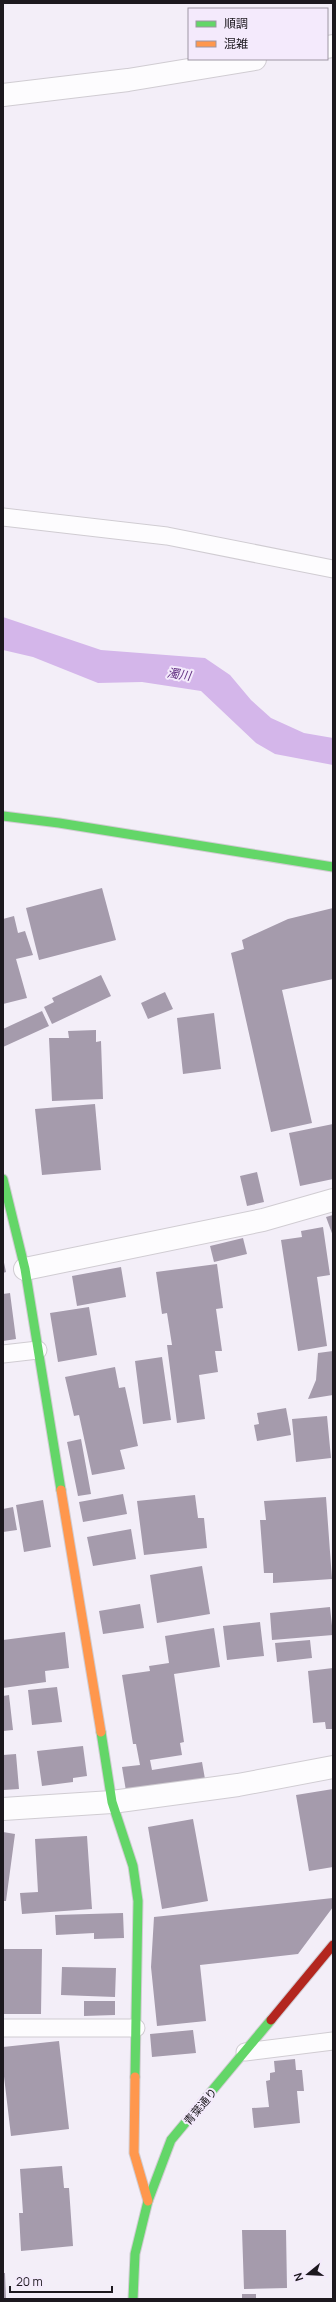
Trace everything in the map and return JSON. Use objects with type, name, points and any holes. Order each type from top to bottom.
[{"type":"street","points":[[3,95],[128,80],[249,60]]},
{"type":"street","points":[[3,816],[59,823],[333,867]]},
{"type":"street","points":[[3,1179],[25,1269],[112,1802],[134,1866],[138,1900],[134,2153],[148,2201]]},
{"type":"street","points":[[25,1269],[263,1220],[333,1200]]},
{"type":"street","points":[[3,1809],[112,1802],[238,1785],[333,1767]]},
{"type":"street","name":"青葉通り","points":[[133,2299],[135,2254],[148,2201],[171,2140],[333,1945]]},
{"type":"lane","points":[[3,517],[167,536],[333,569]]},
{"type":"lane","points":[[3,1354],[38,1350]]},
{"type":"lane","points":[[3,2028],[136,2028]]},
{"type":"lane","points":[[245,2052],[333,2041]]},
{"type":"water","name":"濁川","points":[[3,617],[101,650],[205,658],[230,675],[251,700],[271,718],[304,733],[333,738],[333,765],[275,754],[256,743],[201,691],[142,682],[98,683],[33,657],[3,650]]},
{"type":"building","points":[[102,888],[116,940],[39,960],[26,908]]},
{"type":"building","points":[[333,908],[333,979],[282,990],[312,1123],[271,1132],[231,953],[244,949],[242,940],[288,919]]},
{"type":"building","points":[[14,916],[18,933],[25,931],[33,955],[16,959],[27,998],[3,1004],[3,919]]},
{"type":"building","points":[[101,975],[111,996],[52,1024],[44,1007],[54,1002],[52,998]]},
{"type":"building","points":[[165,992],[173,1009],[148,1019],[141,1003]]},
{"type":"building","points":[[42,1011],[49,1026],[3,1047],[3,1029]]},
{"type":"building","points":[[214,1013],[221,1069],[183,1074],[177,1018]]},
{"type":"building","points":[[96,1030],[96,1042],[101,1041],[103,1099],[52,1101],[49,1038],[69,1038],[68,1031]]},
{"type":"building","points":[[95,1104],[101,1170],[42,1175],[35,1109]]},
{"type":"building","points":[[333,1124],[333,1179],[300,1186],[289,1133]]},
{"type":"building","points":[[257,1172],[264,1202],[247,1206],[240,1176]]},
{"type":"building","points":[[333,1215],[333,1236],[326,1217]]},
{"type":"building","points":[[323,1227],[330,1275],[317,1277],[327,1346],[298,1351],[281,1240],[302,1237],[301,1231]]},
{"type":"building","points":[[243,1238],[247,1254],[214,1262],[210,1246]]},
{"type":"building","points":[[3,1258],[6,1272],[3,1273]]},
{"type":"building","points":[[217,1264],[223,1308],[216,1309],[222,1351],[215,1351],[218,1372],[199,1375],[205,1419],[177,1423],[167,1345],[172,1345],[167,1313],[162,1314],[156,1272]]},
{"type":"building","points":[[121,1267],[126,1297],[77,1306],[72,1276]]},
{"type":"building","points":[[10,1293],[16,1339],[3,1341],[3,1294]]},
{"type":"building","points":[[89,1307],[97,1355],[58,1362],[50,1313]]},
{"type":"building","points":[[333,1351],[333,1395],[308,1399],[316,1380],[318,1353]]},
{"type":"building","points":[[162,1357],[171,1420],[143,1424],[135,1361]]},
{"type":"building","points":[[115,1367],[119,1388],[125,1387],[138,1446],[120,1450],[125,1469],[92,1475],[79,1415],[74,1416],[65,1377]]},
{"type":"building","points":[[286,1408],[291,1435],[257,1441],[254,1425],[259,1424],[257,1413]]},
{"type":"building","points":[[327,1416],[331,1458],[296,1462],[292,1419]]},
{"type":"building","points":[[81,1439],[91,1494],[78,1496],[67,1442]]},
{"type":"building","points":[[123,1494],[127,1514],[83,1522],[79,1502]]},
{"type":"building","points":[[195,1495],[198,1518],[204,1518],[207,1548],[144,1555],[137,1501]]},
{"type":"building","points":[[326,1497],[332,1579],[273,1583],[273,1573],[264,1573],[260,1520],[266,1520],[264,1501]]},
{"type":"building","points":[[43,1500],[51,1547],[24,1552],[16,1505]]},
{"type":"building","points":[[13,1507],[17,1530],[3,1532],[3,1509]]},
{"type":"building","points":[[131,1529],[136,1559],[93,1566],[87,1537]]},
{"type":"building","points":[[202,1566],[210,1614],[157,1623],[150,1575]]},
{"type":"building","points":[[140,1604],[144,1628],[103,1634],[99,1611]]},
{"type":"building","points":[[330,1607],[333,1635],[272,1640],[270,1613]]},
{"type":"building","points":[[260,1622],[264,1656],[227,1660],[223,1626]]},
{"type":"building","points":[[214,1628],[220,1667],[174,1674],[184,1742],[180,1743],[182,1755],[150,1760],[152,1770],[202,1762],[205,1779],[126,1791],[122,1767],[140,1765],[136,1744],[133,1744],[122,1675],[150,1671],[149,1666],[169,1663],[165,1636]]},
{"type":"building","points":[[65,1632],[69,1668],[45,1671],[46,1682],[3,1688],[3,1640]]},
{"type":"building","points":[[310,1640],[312,1658],[277,1662],[275,1643]]},
{"type":"building","points":[[333,1668],[333,1729],[326,1729],[325,1722],[313,1723],[308,1671]]},
{"type":"building","points":[[57,1687],[62,1722],[32,1725],[28,1690]]},
{"type":"building","points":[[9,1695],[13,1730],[3,1731],[3,1696]]},
{"type":"building","points":[[83,1746],[87,1776],[73,1778],[73,1782],[42,1786],[37,1751]]},
{"type":"building","points":[[16,1754],[19,1789],[3,1790],[3,1755]]},
{"type":"building","points":[[333,1789],[333,1867],[309,1871],[296,1795]]},
{"type":"building","points":[[193,1819],[208,1901],[162,1909],[148,1827]]},
{"type":"building","points":[[3,1832],[15,1834],[6,1901],[3,1901]]},
{"type":"building","points":[[87,1836],[92,1909],[22,1914],[20,1893],[38,1892],[35,1839]]},
{"type":"building","points":[[333,1898],[333,1907],[298,1954],[200,1965],[206,2021],[157,2026],[151,1967],[154,1917]]},
{"type":"building","points":[[123,1913],[124,1938],[94,1939],[94,1933],[56,1935],[55,1915]]},
{"type":"building","points":[[3,1949],[42,1949],[41,2014],[3,2014]]},
{"type":"building","points":[[62,1967],[116,1968],[115,1997],[61,1995]]},
{"type":"building","points":[[84,2001],[115,2001],[115,2015],[84,2016]]},
{"type":"building","points":[[193,2030],[196,2053],[152,2057],[150,2034]]},
{"type":"building","points":[[59,2041],[69,2129],[11,2136],[3,2068],[3,2047]]},
{"type":"building","points":[[295,2059],[296,2070],[302,2070],[304,2091],[297,2091],[300,2123],[254,2128],[252,2108],[269,2107],[266,2081],[270,2080],[270,2073],[275,2072],[274,2061]]},
{"type":"building","points":[[62,2166],[64,2188],[69,2188],[73,2246],[21,2251],[19,2213],[23,2213],[20,2169]]},
{"type":"building","points":[[242,2230],[286,2230],[287,2288],[244,2289]]},
{"type":"building","points":[[3,2273],[5,2273],[6,2299],[3,2299]]},
{"type":"building","points":[[242,2294],[256,2294],[256,2299],[242,2299]]},
{"type":"traffic: fast","points":[[3,816],[59,823],[333,867]]},
{"type":"traffic: fast","points":[[3,1179],[25,1269],[61,1490]]},
{"type":"traffic: fast","points":[[101,1732],[112,1802],[133,1866],[138,1901],[135,2077]]},
{"type":"traffic: fast","points":[[133,2299],[135,2254],[148,2201],[171,2140],[271,2020]]},
{"type":"traffic: slow","points":[[61,1490],[101,1732]]},
{"type":"traffic: slow","points":[[135,2077],[134,2153],[148,2201]]},
{"type":"traffic: jam","points":[[271,2020],[333,1945]]}]
